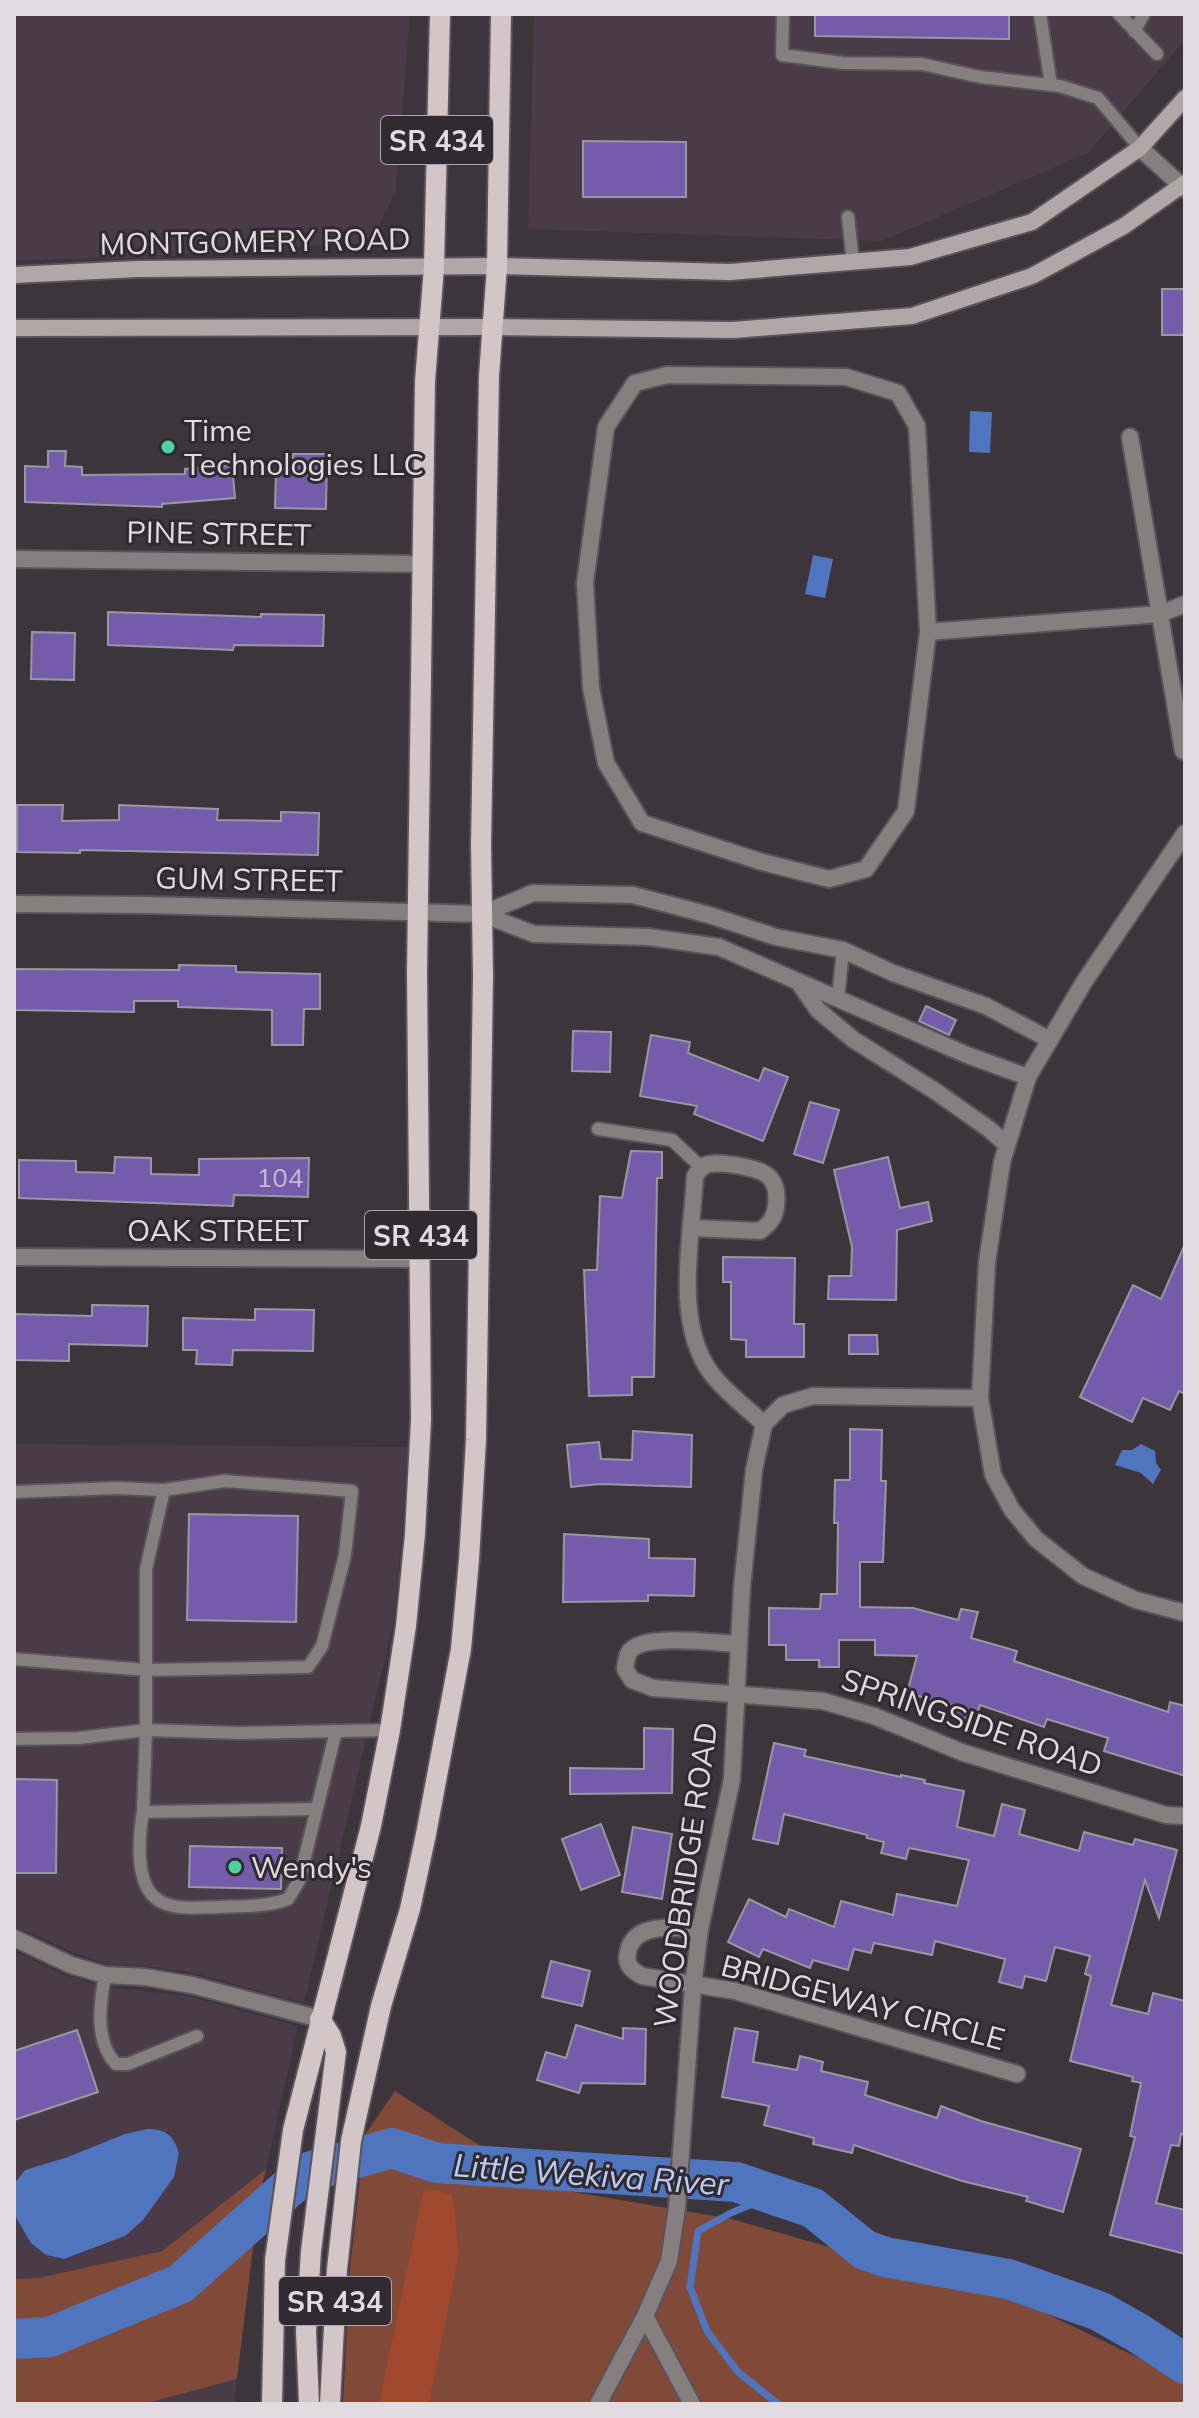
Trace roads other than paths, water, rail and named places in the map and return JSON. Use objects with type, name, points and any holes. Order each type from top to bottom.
[{"type":"main road","name":"SR 434","points":[[272,2404],[275,2260],[293,2130],[351,1909],[390,1730],[406,1626],[415,1534],[421,1420],[418,911],[425,381],[434,267],[440,14]]},
{"type":"main road","name":"SR 434","points":[[330,2404],[337,2269],[351,2141],[381,2006],[410,1909],[447,1731],[461,1649],[476,1440],[481,845],[489,392],[497,266],[501,14]]},
{"type":"main road","name":"MONTGOMERY ROAD","points":[[14,275],[138,269],[497,266],[730,272],[910,257],[1032,222],[1140,148],[1185,98]]},
{"type":"main road","points":[[14,328],[733,330],[912,316],[1032,276],[1124,226],[1184,186]]},
{"type":"main road","points":[[309,2404],[306,2331],[336,2052],[331,2036],[320,2019]]},
{"type":"street","points":[[1140,148],[1184,186]]},
{"type":"street","points":[[667,375],[846,377],[898,393],[917,426],[928,632],[906,811],[866,869],[829,879],[762,862],[642,823],[606,763],[591,688],[585,583],[606,427],[635,383],[667,375]]},
{"type":"street","points":[[1130,437],[1183,751]]},
{"type":"street","name":"PINE STREET","points":[[14,559],[423,564]]},
{"type":"street","points":[[928,632],[1160,614],[1185,604]]},
{"type":"street","points":[[1185,833],[1139,899],[1028,1077],[1007,1145],[987,1262],[980,1398],[993,1475],[1012,1510],[1036,1539],[1083,1576],[1136,1600],[1185,1613]]},
{"type":"street","points":[[482,914],[533,893],[633,895],[776,937],[843,950],[893,973],[986,1006],[1050,1040]]},
{"type":"street","name":"GUM STREET","points":[[14,904],[482,914]]},
{"type":"street","points":[[482,914],[534,934],[649,937],[719,947],[967,1055],[1028,1077]]},
{"type":"street","points":[[798,982],[818,1010],[854,1040],[935,1091],[1007,1145]]},
{"type":"street","points":[[693,1228],[760,1231],[769,1224],[775,1213],[777,1193],[772,1179],[751,1167],[708,1164],[701,1167],[695,1176],[687,1301],[695,1342],[712,1374],[764,1424],[783,1405],[813,1396],[980,1398]]},
{"type":"street","name":"OAK STREET","points":[[14,1257],[421,1259]]},
{"type":"street","name":"WOODBRIDGE ROAD","points":[[598,2404],[645,2316],[669,2261],[677,2208],[700,1929],[732,1779],[738,1644],[754,1470],[764,1424]]},
{"type":"street","name":"SPRINGSIDE ROAD","points":[[738,1644],[654,1640],[637,1645],[628,1653],[625,1669],[632,1680],[653,1688],[823,1701],[874,1716],[964,1753],[1166,1815],[1185,1816]]},
{"type":"street","name":"BRIDGEWAY CIRCLE","points":[[700,1929],[662,1927],[643,1933],[630,1944],[626,1957],[631,1970],[642,1976],[735,1991],[1017,2074]]},
{"type":"street","points":[[14,1938],[71,1965],[105,1975],[145,1977],[192,1985],[320,2019]]},
{"type":"street","points":[[645,2316],[692,2404]]},
{"type":"lane","points":[[783,14],[782,55],[843,63],[922,64],[980,77],[1051,85],[1098,98],[1140,148]]},
{"type":"lane","points":[[1040,14],[1051,85]]},
{"type":"lane","points":[[1119,14],[1157,54]]},
{"type":"lane","points":[[1134,31],[1144,14]]},
{"type":"lane","points":[[848,217],[853,262]]},
{"type":"lane","points":[[838,998],[843,950]]},
{"type":"lane","points":[[598,1129],[672,1140],[701,1167]]},
{"type":"lane","points":[[14,1492],[116,1488],[164,1490],[225,1481],[352,1491],[345,1555],[322,1646],[308,1667],[146,1670],[14,1659]]},
{"type":"lane","points":[[164,1490],[146,1569],[146,1730],[143,1812],[138,1844],[145,1884],[157,1900],[175,1906],[207,1907],[271,1905],[288,1899],[299,1881],[336,1731]]},
{"type":"lane","points":[[14,1739],[79,1738],[146,1730],[240,1733],[390,1730]]},
{"type":"lane","points":[[143,1812],[316,1809]]},
{"type":"lane","points":[[105,1975],[99,2012],[111,2059],[116,2064],[128,2064],[197,2036]]},
{"type":"water","points":[[970,411],[992,412],[990,453],[969,452]]},
{"type":"water","points":[[813,555],[833,559],[825,598],[805,594]]},
{"type":"water","points":[[1141,1444],[1155,1451],[1156,1463],[1161,1470],[1153,1484],[1141,1473],[1115,1465],[1122,1450],[1132,1450]]},
{"type":"water","points":[[147,2129],[168,2134],[179,2153],[174,2177],[143,2220],[125,2236],[64,2259],[46,2255],[31,2243],[14,2214],[14,2184],[25,2170]]},
{"type":"waterway","name":"Little Wekiva River","points":[[14,2339],[50,2337],[180,2284],[305,2173],[392,2148],[437,2163],[736,2182],[813,2208],[865,2250],[885,2257],[1008,2279],[1099,2311],[1185,2364]]},
{"type":"waterway","points":[[773,2195],[698,2231],[690,2287],[707,2331],[738,2372],[778,2404]]},
{"type":"place","name":"Time Technologies LLC","points":[[168,447]]},
{"type":"place","name":"Wendy's","points":[[235,1867]]}]
